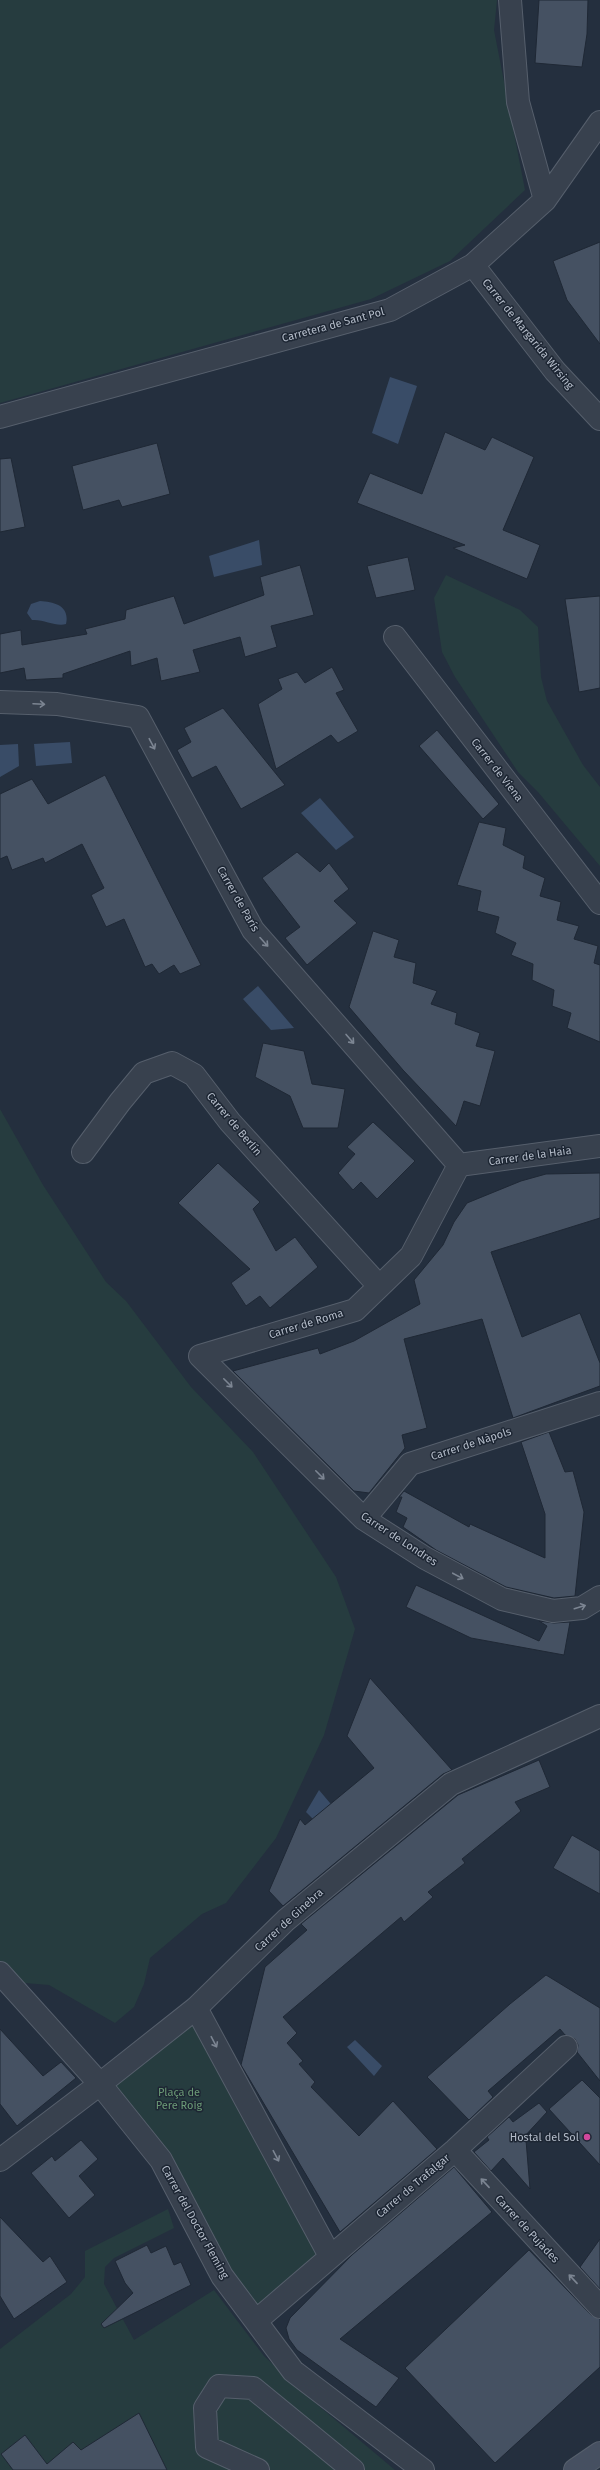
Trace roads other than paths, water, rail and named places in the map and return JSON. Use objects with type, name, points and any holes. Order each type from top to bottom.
[{"type":"main road","points":[[575,2470],[600,2453]]},
{"type":"main road","points":[[596,2470],[600,2460]]},
{"type":"street","points":[[510,0],[518,102],[545,200]]},
{"type":"street","name":"Carretera de Sant Pol","points":[[0,417],[390,310],[472,265],[545,200],[600,122]]},
{"type":"street","name":"Carrer de Margarida Wirsing","points":[[472,265],[555,371],[600,419]]},
{"type":"street","name":"Carrer de Viena","points":[[395,637],[600,903]]},
{"type":"street","name":"Carrer de París","points":[[0,702],[57,704],[138,717],[253,930],[459,1165]]},
{"type":"street","name":"Carrer de Berlín","points":[[83,1152],[144,1073],[172,1062],[194,1075],[230,1122],[379,1286]]},
{"type":"street","name":"Carrer de la Haia","points":[[459,1165],[600,1146]]},
{"type":"street","name":"Carrer de Roma","points":[[200,1356],[355,1310],[411,1256],[459,1165]]},
{"type":"street","name":"Carrer de Londres","points":[[200,1356],[364,1518],[425,1558],[502,1599],[553,1611],[582,1608],[600,1597]]},
{"type":"street","name":"Carrer de Nàpols","points":[[364,1518],[410,1464],[600,1403]]},
{"type":"street","name":"Carrer de Ginebra","points":[[0,2160],[100,2084],[196,2008],[286,1920],[450,1784],[600,1716]]},
{"type":"street","name":"Carrer del Doctor Fleming","points":[[0,1973],[100,2084],[161,2160],[222,2276],[293,2371],[423,2470]]},
{"type":"street","points":[[196,2008],[330,2256]]},
{"type":"street","name":"Carrer de Trafalgar","points":[[256,2321],[455,2150],[566,2047]]},
{"type":"street","name":"Carrer de Pujades","points":[[455,2150],[600,2307]]},
{"type":"street","points":[[258,2470],[207,2447],[205,2408],[219,2386],[253,2388],[354,2470]]},
{"type":"water","points":[[390,377],[417,386],[398,444],[372,433]]},
{"type":"water","points":[[259,540],[262,565],[214,577],[209,556]]},
{"type":"water","points":[[40,601],[51,602],[60,606],[66,613],[66,624],[62,625],[32,620],[27,613],[31,604]]},
{"type":"water","points":[[70,742],[72,763],[36,766],[34,744]]},
{"type":"water","points":[[18,744],[19,766],[0,777],[0,745]]},
{"type":"water","points":[[320,798],[354,837],[336,850],[301,813]]},
{"type":"water","points":[[258,986],[294,1028],[271,1030],[243,999]]},
{"type":"water","points":[[319,1790],[341,1816],[324,1830],[306,1812]]},
{"type":"water","points":[[355,2040],[382,2066],[374,2076],[347,2047]]},
{"type":"place","name":"Hostal del Sol","points":[[587,2137]]},
{"type":"park label","name":"Plaça de Pere Roig","points":[[179,2098]]}]
